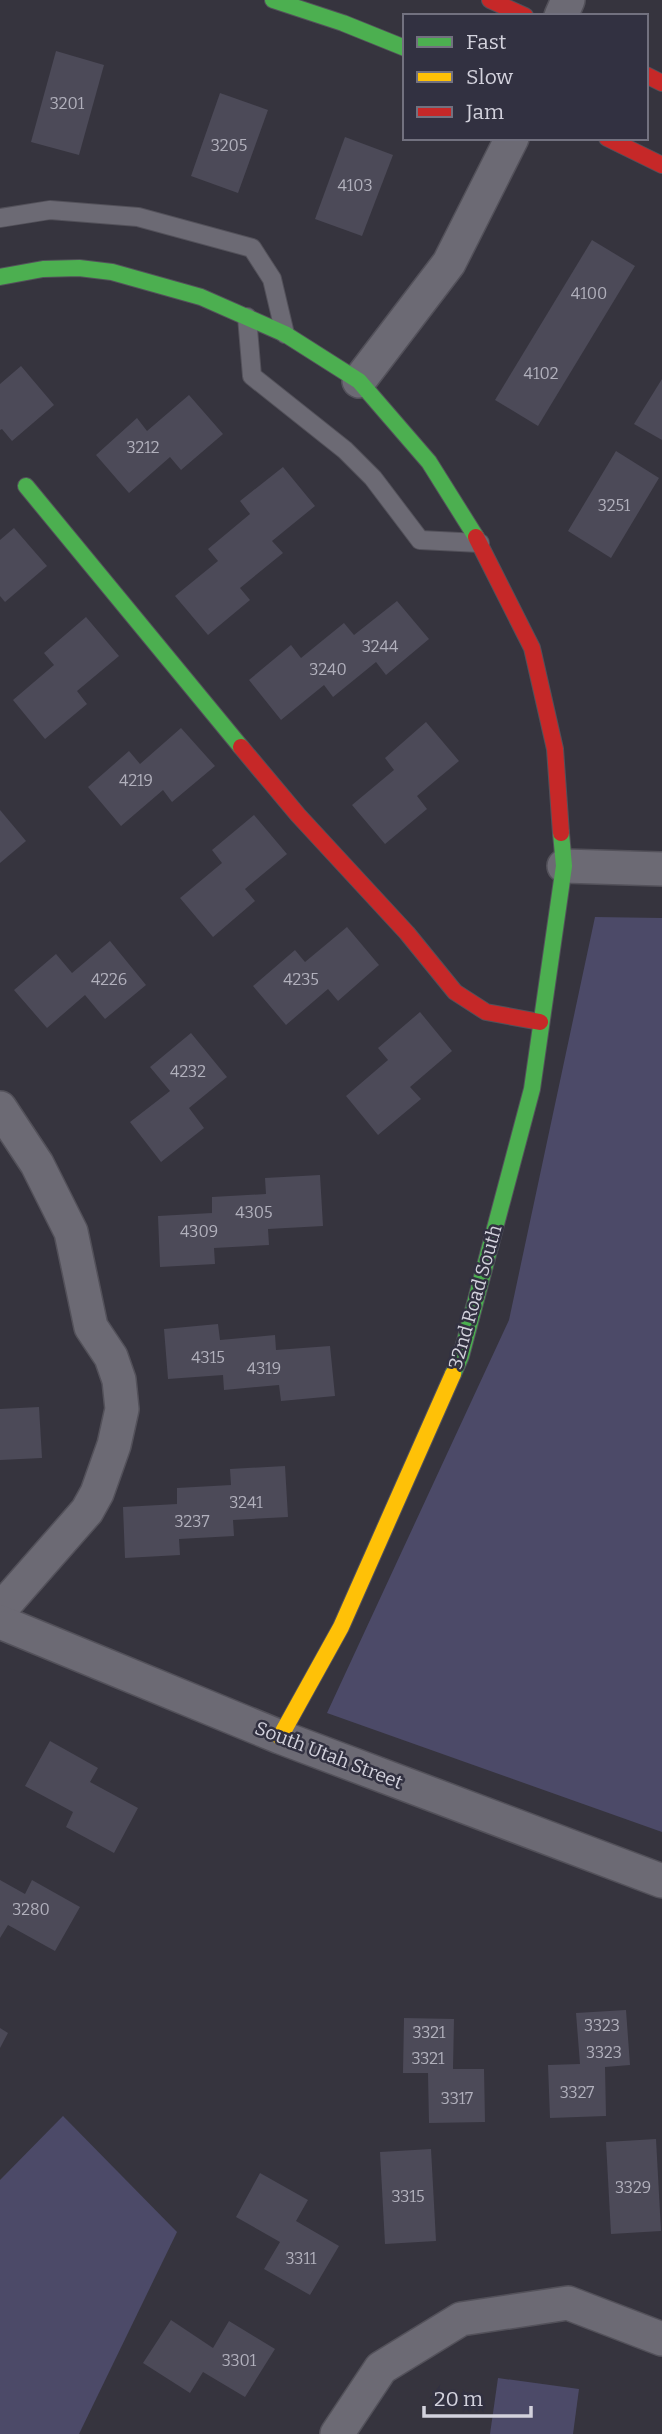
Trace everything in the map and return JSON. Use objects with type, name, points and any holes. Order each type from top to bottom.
[{"type":"street","points":[[273,0],[343,23],[403,47]]},
{"type":"street","points":[[490,0],[521,14]]},
{"type":"street","points":[[359,382],[449,262],[511,140]]},
{"type":"street","points":[[611,140],[662,165]]},
{"type":"street","name":"32nd Road South","points":[[0,277],[43,269],[79,268],[112,272],[201,297],[285,334],[359,382],[429,462],[480,543],[533,648],[555,750],[564,866],[531,1089],[461,1356],[341,1627],[280,1737]]},
{"type":"street","points":[[26,486],[299,815],[407,933],[455,992],[486,1012],[540,1022]]},
{"type":"street","points":[[564,866],[662,869]]},
{"type":"street","points":[[0,1108],[37,1164],[71,1231],[91,1327],[111,1357],[119,1380],[122,1409],[114,1445],[97,1493],[87,1511],[0,1610]]},
{"type":"street","name":"South Utah Street","points":[[0,1622],[280,1737],[662,1881]]},
{"type":"street","points":[[337,2434],[381,2368],[461,2319],[568,2303],[662,2339]]},
{"type":"lane","points":[[0,218],[50,210],[138,217],[252,248],[272,279],[285,334]]},
{"type":"lane","points":[[247,317],[253,376],[336,442],[373,478],[420,540],[480,543]]},
{"type":"shaded area","points":[[595,917],[662,918],[662,1832],[327,1713],[509,1320]]},
{"type":"shaded area","points":[[63,2116],[177,2232],[79,2434],[0,2434],[0,2180]]},
{"type":"shaded area","points":[[498,2378],[579,2389],[573,2434],[490,2434]]},
{"type":"building","points":[[56,51],[104,65],[79,155],[31,142]]},
{"type":"building","points":[[220,93],[268,110],[238,193],[191,176]]},
{"type":"building","points":[[345,137],[393,155],[362,236],[315,219]]},
{"type":"building","points":[[592,240],[635,266],[538,426],[495,400]]},
{"type":"building","points":[[21,366],[54,405],[12,441],[0,430],[0,384]]},
{"type":"building","points":[[662,379],[662,440],[634,424]]},
{"type":"building","points":[[189,395],[223,434],[181,470],[170,457],[129,493],[96,455],[137,418],[147,431]]},
{"type":"building","points":[[616,451],[659,478],[611,558],[568,531]]},
{"type":"building","points":[[283,467],[315,506],[272,541],[283,553],[240,588],[250,600],[208,635],[175,596],[218,561],[208,549],[250,514],[240,501]]},
{"type":"building","points":[[14,528],[47,566],[5,602],[0,596],[0,540]]},
{"type":"building","points":[[397,601],[429,639],[386,675],[376,662],[333,697],[324,685],[281,720],[249,680],[291,645],[301,658],[344,623],[354,635]]},
{"type":"building","points":[[86,617],[119,656],[77,691],[87,704],[45,739],[13,700],[54,665],[44,653]]},
{"type":"building","points":[[426,722],[459,761],[417,796],[427,809],[385,844],[352,805],[394,770],[385,758]]},
{"type":"building","points":[[181,728],[215,766],[172,802],[163,790],[121,826],[88,787],[129,751],[140,764]]},
{"type":"building","points":[[0,810],[26,841],[0,863]]},
{"type":"building","points":[[254,815],[287,854],[245,889],[255,901],[213,937],[180,898],[222,863],[212,850]]},
{"type":"building","points":[[347,927],[379,965],[338,1001],[328,989],[286,1025],[253,986],[295,950],[305,962]]},
{"type":"building","points":[[110,941],[146,985],[105,1019],[85,995],[47,1028],[14,990],[56,954],[72,973]]},
{"type":"building","points":[[420,1012],[452,1051],[410,1087],[421,1099],[378,1135],[346,1096],[388,1060],[378,1048]]},
{"type":"building","points":[[191,1033],[227,1077],[189,1108],[204,1128],[161,1162],[130,1122],[170,1091],[150,1067]]},
{"type":"building","points":[[320,1175],[323,1226],[268,1229],[269,1245],[214,1248],[215,1264],[160,1267],[158,1216],[212,1213],[212,1197],[266,1194],[265,1178]]},
{"type":"building","points":[[218,1324],[220,1340],[275,1335],[276,1350],[330,1346],[335,1396],[281,1401],[279,1385],[224,1390],[223,1375],[168,1379],[164,1329]]},
{"type":"building","points":[[39,1407],[42,1458],[0,1460],[0,1409]]},
{"type":"building","points":[[285,1466],[288,1517],[233,1520],[234,1536],[179,1539],[180,1555],[125,1558],[123,1507],[177,1504],[177,1488],[231,1485],[230,1469]]},
{"type":"building","points":[[50,1741],[98,1768],[90,1782],[138,1808],[114,1853],[66,1827],[73,1812],[25,1786]]},
{"type":"building","points":[[0,1880],[25,1894],[32,1880],[80,1907],[55,1951],[8,1925],[0,1938]]},
{"type":"building","points":[[626,2010],[630,2065],[605,2067],[606,2116],[550,2118],[548,2065],[580,2064],[576,2013]]},
{"type":"building","points":[[404,2018],[454,2019],[453,2069],[484,2069],[485,2122],[429,2123],[428,2073],[403,2073]]},
{"type":"building","points":[[0,2028],[8,2033],[0,2048]]},
{"type":"building","points":[[656,2139],[661,2231],[611,2234],[606,2142]]},
{"type":"building","points":[[431,2149],[436,2241],[385,2244],[380,2152]]},
{"type":"building","points":[[260,2173],[308,2200],[296,2221],[339,2246],[310,2295],[264,2269],[280,2242],[236,2217]]},
{"type":"building","points":[[171,2320],[213,2348],[229,2321],[275,2349],[245,2397],[203,2372],[190,2393],[143,2363]]},
{"type":"traffic: fast","points":[[273,0],[343,23],[403,47]]},
{"type":"traffic: fast","points":[[0,277],[43,269],[79,268],[112,272],[201,297],[285,334],[359,381],[429,462],[476,537]]},
{"type":"traffic: fast","points":[[26,486],[241,747]]},
{"type":"traffic: fast","points":[[453,1374],[461,1356],[532,1089],[564,866],[561,833]]},
{"type":"traffic: slow","points":[[280,1737],[341,1627],[453,1374]]},
{"type":"traffic: jam","points":[[490,0],[521,14]]},
{"type":"traffic: jam","points":[[648,76],[662,83]]},
{"type":"traffic: jam","points":[[611,140],[662,165]]},
{"type":"traffic: jam","points":[[476,537],[532,648],[555,749],[561,833]]},
{"type":"traffic: jam","points":[[241,747],[298,815],[407,933],[455,992],[486,1012],[540,1022]]}]
